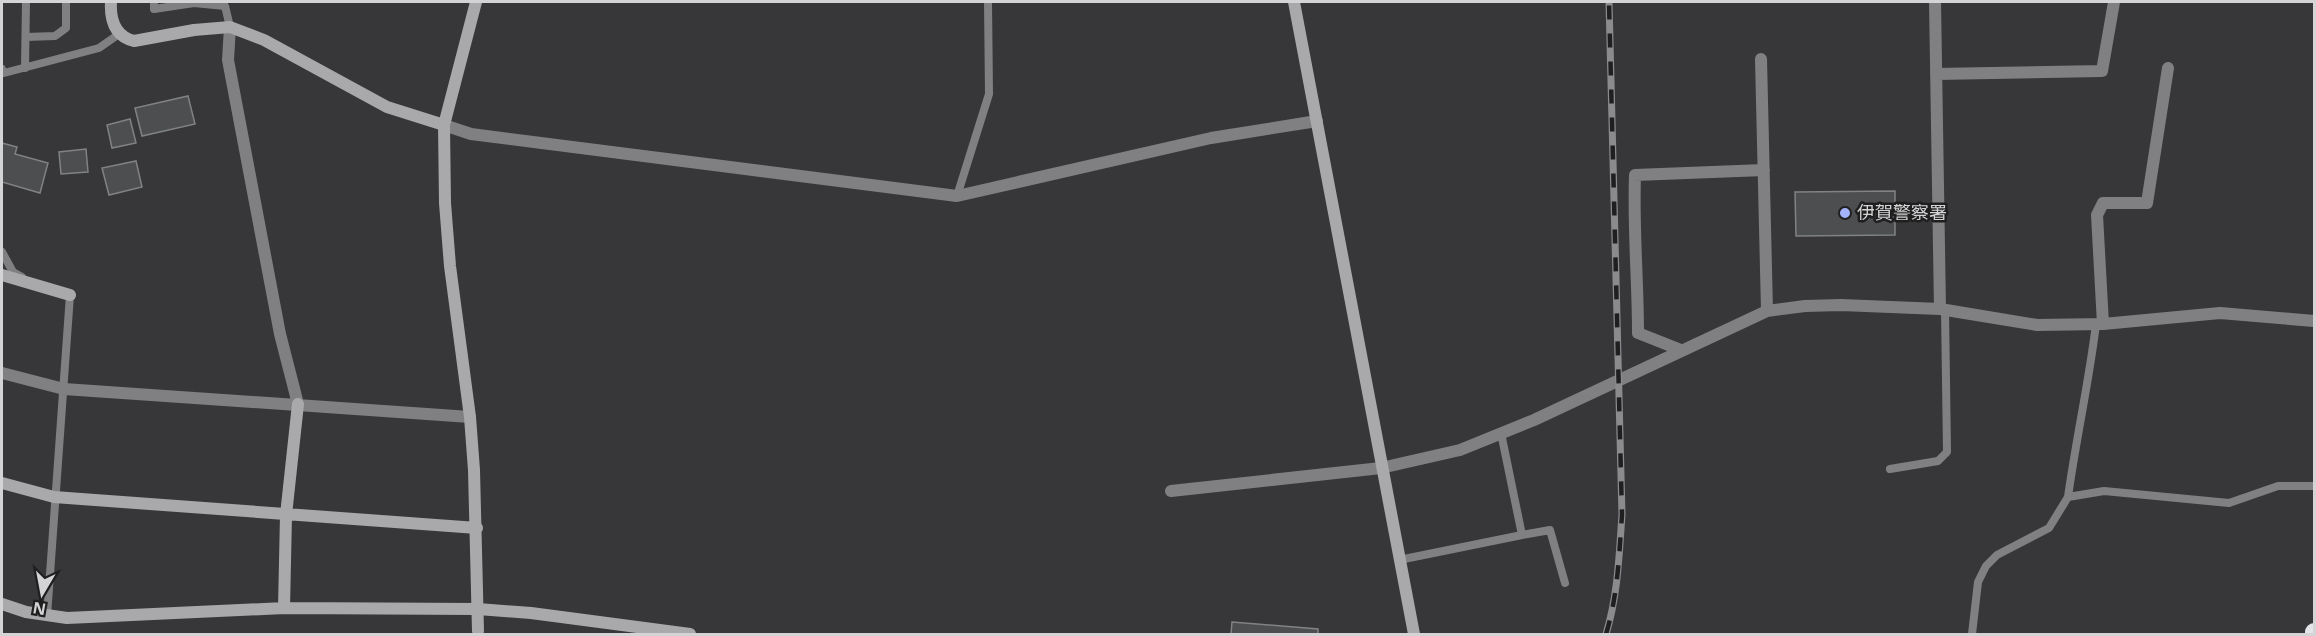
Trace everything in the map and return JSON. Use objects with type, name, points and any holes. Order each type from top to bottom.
[{"type":"street","points":[[111,2],[116,30],[119,34],[134,41],[194,30],[230,27],[264,40],[387,107],[471,134],[957,196],[1211,138],[1317,121]]},
{"type":"street","points":[[476,2],[444,125],[445,202],[450,266],[470,417],[477,528],[478,631]]},
{"type":"street","points":[[1294,2],[1414,634]]},
{"type":"street","points":[[1935,2],[1943,310]]},
{"type":"street","points":[[1936,75],[2102,71],[2114,2]]},
{"type":"street","points":[[230,27],[228,60],[280,334],[298,404],[286,515],[284,608]]},
{"type":"street","points":[[1761,60],[1767,311]]},
{"type":"street","points":[[2100,324],[2097,215],[2103,203],[2147,203],[2168,68]]},
{"type":"street","points":[[1681,350],[1638,333],[1638,270],[1633,225],[1635,175],[1764,170]]},
{"type":"street","points":[[2,275],[70,295]]},
{"type":"street","points":[[1172,491],[1381,468],[1460,450],[1534,420],[1767,311],[1805,306],[1841,305],[1943,310],[2037,325],[2100,324],[2220,313],[2314,321]]},
{"type":"street","points":[[2,373],[64,389],[470,417]]},
{"type":"street","points":[[2,483],[54,497],[477,528]]},
{"type":"street","points":[[2,604],[46,616],[92,617],[284,608],[478,609],[531,613],[690,634]]},
{"type":"lane","points":[[25,68],[26,2]]},
{"type":"lane","points":[[26,37],[55,36],[66,28],[66,2]]},
{"type":"lane","points":[[154,2],[154,9],[194,2],[225,6],[230,27]]},
{"type":"lane","points":[[957,196],[989,94],[988,2]]},
{"type":"lane","points":[[2,69],[4,73],[99,48],[119,34]]},
{"type":"lane","points":[[2,252],[13,272],[32,284]]},
{"type":"lane","points":[[46,616],[70,295]]},
{"type":"lane","points":[[1890,469],[1938,461],[1947,452],[1943,310]]},
{"type":"lane","points":[[1972,634],[1978,582],[1986,566],[1997,555],[2049,528],[2068,497],[2079,420],[2100,324]]},
{"type":"lane","points":[[1501,433],[1522,535]]},
{"type":"lane","points":[[2068,497],[2104,491],[2229,503],[2278,486],[2314,486]]},
{"type":"lane","points":[[1399,560],[1550,530],[1565,583]]},
{"type":"building","points":[[188,96],[195,124],[142,136],[135,108]]},
{"type":"building","points":[[130,119],[136,143],[112,148],[107,125]]},
{"type":"building","points":[[2,143],[17,147],[15,154],[48,163],[40,193],[2,182]]},
{"type":"building","points":[[86,149],[88,172],[61,174],[59,152]]},
{"type":"building","points":[[136,161],[142,187],[109,195],[102,168]]},
{"type":"building","name":"伊賀警察署","points":[[1895,191],[1895,235],[1796,236],[1795,192]]},
{"type":"building","points":[[1232,622],[1318,629],[1318,634],[1231,634]]},
{"type":"railway","points":[[1606,634],[1616,590],[1622,515],[1609,2]]},
{"type":"place","name":"伊賀警察署","points":[[1845,213]]}]
